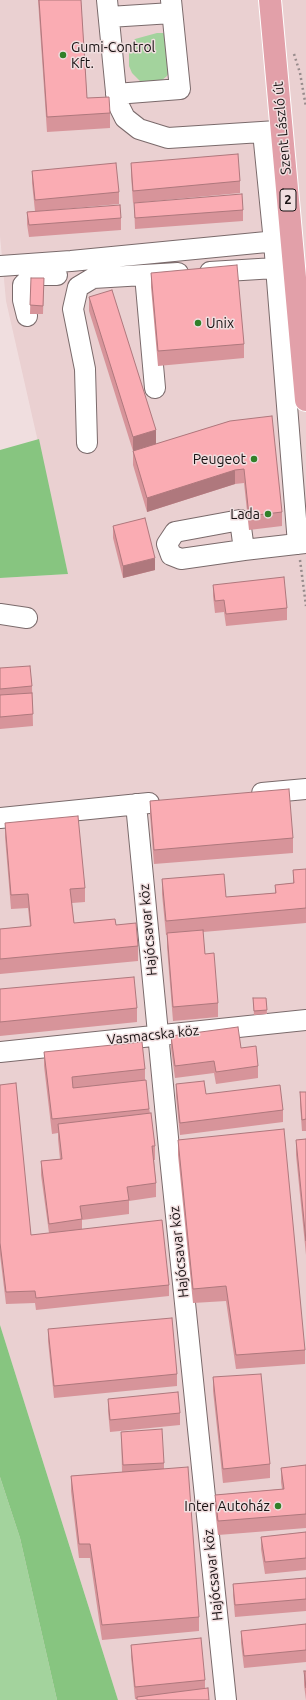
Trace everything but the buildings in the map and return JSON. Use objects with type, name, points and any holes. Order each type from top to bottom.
[{"type":"main road","name":"Szent László út","points":[[270,0],[273,131],[284,266],[305,376],[306,400]]},
{"type":"street","points":[[116,94],[180,89],[171,6],[108,9],[116,94],[117,102],[125,118],[139,129],[168,138],[273,131]]},
{"type":"street","points":[[0,266],[71,261],[283,241]]},
{"type":"street","points":[[27,316],[23,300],[23,285],[30,278],[39,275],[76,275],[92,278],[284,266],[302,544],[244,550]]},
{"type":"street","points":[[145,274],[155,388]]},
{"type":"street","points":[[87,443],[85,369],[73,309],[78,287],[92,278]]},
{"type":"street","points":[[0,614],[27,618]]},
{"type":"street","points":[[244,794],[306,788]]},
{"type":"street","points":[[0,818],[167,801]]},
{"type":"street","name":"Hajócsavar köz","points":[[136,804],[158,1035],[177,1147],[226,1700]]},
{"type":"street","name":"Vasmacska köz","points":[[0,1052],[306,1020]]},
{"type":"path","points":[[294,53],[300,73],[306,107]]},
{"type":"path","points":[[302,544],[306,606]]},
{"type":"shaded area","points":[[0,0],[306,0],[306,1700],[118,1700],[0,1325],[0,578],[68,574],[6,301],[0,236]]},
{"type":"green space","points":[[157,33],[163,33],[168,37],[170,70],[167,76],[162,80],[142,83],[132,73],[129,66],[129,47],[135,39]]},
{"type":"green space","points":[[39,439],[68,574],[0,578],[0,450]]},
{"type":"green space","points":[[0,1325],[118,1700],[57,1700],[20,1538],[0,1477]]},
{"type":"green space","points":[[0,1477],[20,1538],[57,1700],[0,1700]]},
{"type":"place","name":"Gumi-Control Kft.","points":[[63,55]]},
{"type":"place","name":"Unix","points":[[198,323]]},
{"type":"place","name":"Peugeot","points":[[254,459]]},
{"type":"place","name":"Lada","points":[[268,514]]},
{"type":"place","name":"Inter Autoház","points":[[278,1506]]}]
